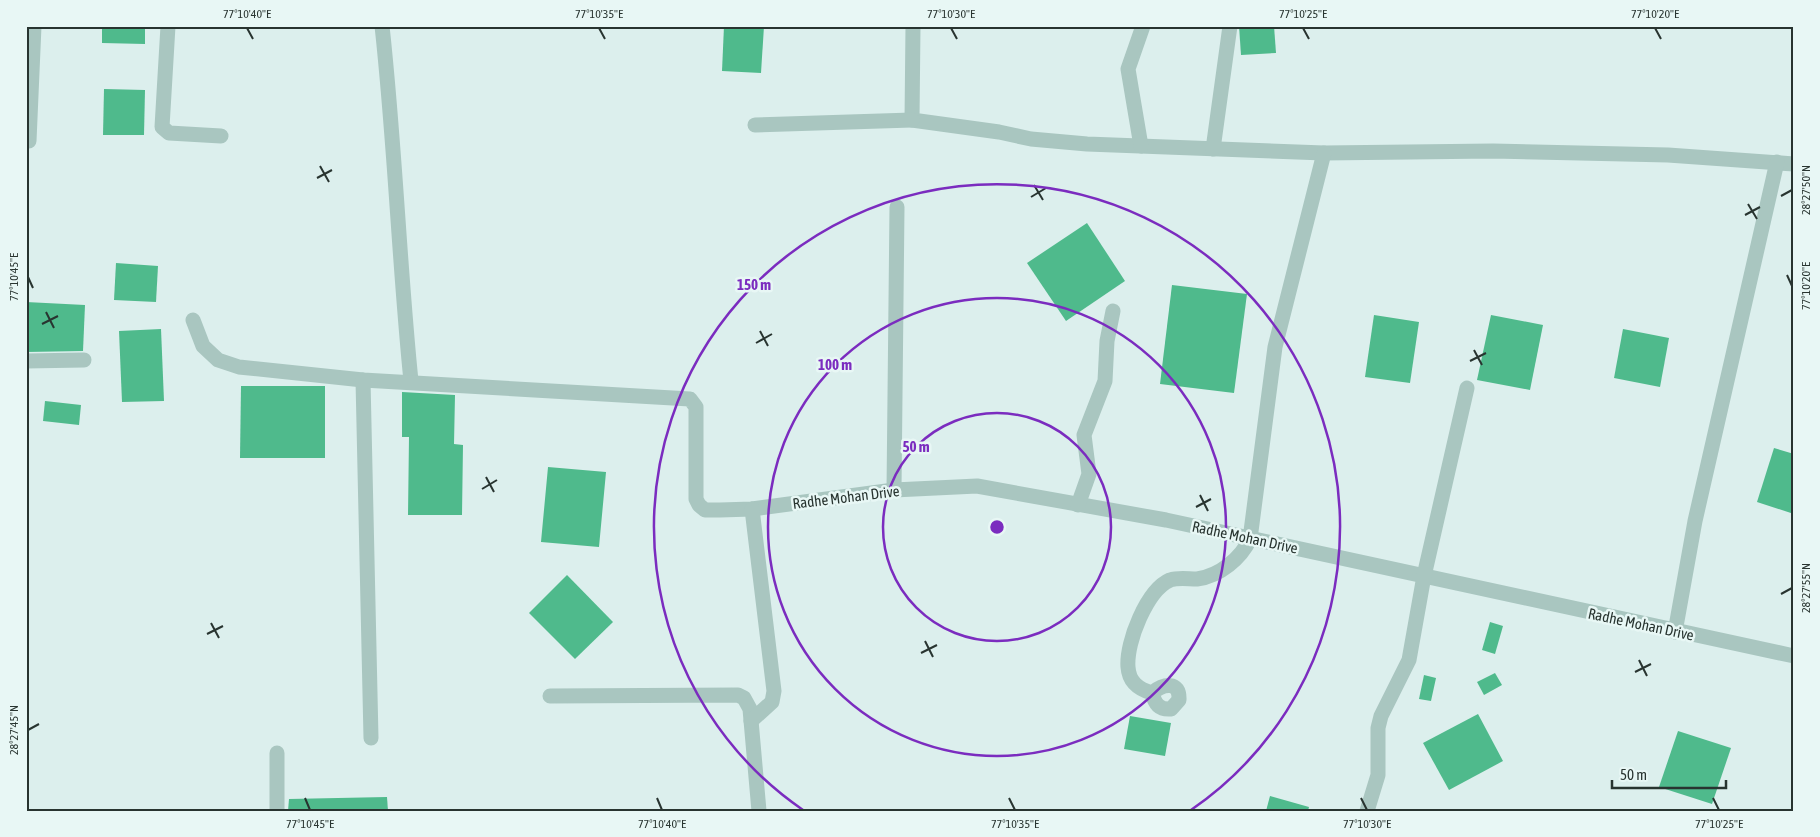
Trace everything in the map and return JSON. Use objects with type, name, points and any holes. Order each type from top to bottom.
[{"type":"street","points":[[29,142],[29,79],[34,26]]},
{"type":"street","points":[[168,26],[162,127],[169,133],[221,136]]},
{"type":"street","points":[[193,320],[200,342],[218,360],[229,365],[363,380],[411,381],[400,249],[398,191],[382,26]]},
{"type":"street","points":[[912,26],[912,120]]},
{"type":"street","points":[[1141,146],[1128,69],[1143,26]]},
{"type":"street","points":[[1213,149],[1230,26]]},
{"type":"street","points":[[755,125],[912,120],[999,132],[1031,139],[1141,146],[1324,153],[1493,151],[1668,155],[1794,164]]},
{"type":"street","points":[[1152,693],[1135,685],[1128,672],[1128,660],[1131,641],[1137,623],[1156,591],[1170,581],[1202,578],[1230,564],[1244,552],[1250,539],[1275,347],[1324,153]]},
{"type":"street","points":[[1675,632],[1696,521],[1777,162]]},
{"type":"street","points":[[894,490],[897,207]]},
{"type":"street","points":[[1078,505],[1089,474],[1084,435],[1105,381],[1107,341],[1113,311]]},
{"type":"street","points":[[26,361],[84,360]]},
{"type":"street","points":[[363,380],[371,738]]},
{"type":"street","name":"Radhe Mohan Drive","points":[[411,381],[690,399],[696,405],[696,499],[705,510],[752,509],[894,490],[977,486],[1166,520],[1675,632],[1794,656]]},
{"type":"street","points":[[1367,811],[1378,775],[1378,728],[1381,716],[1409,660],[1424,576],[1467,388]]},
{"type":"street","points":[[751,721],[772,702],[774,691],[752,509]]},
{"type":"street","points":[[550,696],[738,696],[744,698],[749,704],[759,811]]},
{"type":"street","points":[[277,753],[277,811]]},
{"type":"building","points":[[102,26],[145,26],[145,44],[102,43]]},
{"type":"building","points":[[724,26],[764,26],[761,73],[722,71]]},
{"type":"building","points":[[1239,26],[1274,26],[1276,53],[1241,55]]},
{"type":"building","points":[[104,89],[145,90],[144,135],[103,135]]},
{"type":"building","points":[[1087,223],[1125,281],[1066,321],[1027,263]]},
{"type":"building","points":[[116,263],[158,266],[156,302],[114,300]]},
{"type":"building","points":[[1172,285],[1247,294],[1234,393],[1160,384]]},
{"type":"building","points":[[26,302],[85,305],[83,351],[26,352]]},
{"type":"building","points":[[1374,315],[1419,322],[1410,383],[1365,377]]},
{"type":"building","points":[[1491,315],[1543,325],[1530,390],[1477,380]]},
{"type":"building","points":[[161,329],[164,401],[122,402],[119,331]]},
{"type":"building","points":[[1623,329],[1669,338],[1660,387],[1614,378]]},
{"type":"building","points":[[241,386],[325,386],[325,458],[240,458]]},
{"type":"building","points":[[402,392],[455,395],[454,444],[463,445],[462,515],[408,515],[409,437],[402,437]]},
{"type":"building","points":[[45,401],[81,405],[79,425],[43,421]]},
{"type":"building","points":[[1774,448],[1794,454],[1794,514],[1757,502]]},
{"type":"building","points":[[548,467],[606,472],[599,547],[541,542]]},
{"type":"building","points":[[567,575],[613,622],[575,659],[529,613]]},
{"type":"building","points":[[1490,622],[1503,626],[1495,654],[1482,650]]},
{"type":"building","points":[[1495,673],[1502,685],[1484,695],[1477,682]]},
{"type":"building","points":[[1424,675],[1436,678],[1431,701],[1419,699]]},
{"type":"building","points":[[1478,714],[1503,761],[1449,790],[1423,743]]},
{"type":"building","points":[[1130,716],[1171,723],[1165,756],[1124,749]]},
{"type":"building","points":[[1678,731],[1731,748],[1712,804],[1659,787]]},
{"type":"building","points":[[1270,796],[1309,807],[1308,811],[1266,811]]},
{"type":"building","points":[[387,797],[388,811],[288,811],[289,799]]}]
